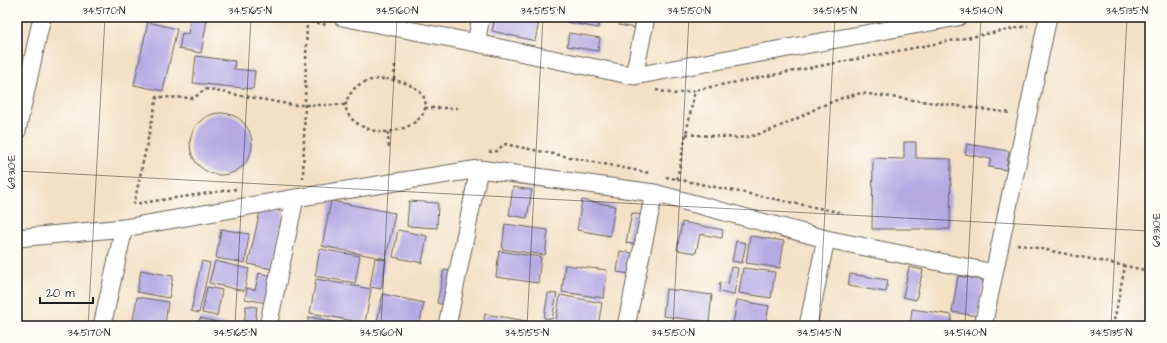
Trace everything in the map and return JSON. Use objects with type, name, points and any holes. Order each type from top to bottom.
[{"type":"street","points":[[17,131],[42,17]]},
{"type":"street","points":[[342,17],[634,76],[958,17]]},
{"type":"street","points":[[476,43],[481,17]]},
{"type":"street","points":[[634,76],[646,17]]},
{"type":"street","points":[[983,326],[1048,17]]},
{"type":"street","points":[[17,238],[124,228],[295,198],[479,169],[654,193],[826,239],[994,274]]},
{"type":"street","points":[[447,326],[479,169]]},
{"type":"street","points":[[626,326],[654,193]]},
{"type":"street","points":[[268,326],[295,198]]},
{"type":"street","points":[[102,326],[124,228]]},
{"type":"street","points":[[808,326],[826,239]]},
{"type":"path","points":[[303,180],[307,21]]},
{"type":"path","points":[[394,80],[395,65]]},
{"type":"path","points":[[394,80],[409,84],[421,94],[425,100],[423,114],[410,125],[396,131],[379,132],[358,125],[348,114],[346,105],[347,97],[359,85],[366,81],[394,80]]},
{"type":"path","points":[[134,204],[156,97],[194,98],[205,89],[294,105],[346,105]]},
{"type":"path","points":[[677,179],[695,90]]},
{"type":"path","points":[[686,134],[738,138],[752,136],[769,131],[819,107],[842,98],[861,93],[1011,113]]},
{"type":"path","points":[[425,108],[461,108]]},
{"type":"path","points":[[388,132],[389,150]]},
{"type":"path","points":[[1001,241],[1150,271]]},
{"type":"path","points":[[1113,326],[1125,266]]},
{"type":"building","points":[[191,17],[207,20],[201,53],[179,49],[182,33],[188,34]]},
{"type":"building","points":[[495,17],[540,17],[535,41],[492,31]]},
{"type":"building","points":[[567,17],[600,17],[598,28],[566,22]]},
{"type":"building","points":[[620,17],[637,17],[635,28],[619,25]]},
{"type":"building","points":[[148,22],[177,29],[163,91],[134,85]]},
{"type":"building","points":[[569,33],[600,38],[598,51],[567,46]]},
{"type":"building","points":[[196,56],[235,61],[234,69],[255,71],[253,89],[193,83]]},
{"type":"building","points":[[221,113],[238,118],[243,122],[247,127],[252,144],[247,161],[243,166],[238,170],[221,175],[204,170],[199,166],[195,161],[190,144],[195,127],[199,122],[204,118]]},
{"type":"building","points":[[904,142],[916,142],[916,158],[951,159],[950,229],[872,229],[873,158],[904,159]]},
{"type":"building","points":[[967,144],[1009,151],[1006,170],[989,167],[991,159],[965,154]]},
{"type":"building","points":[[513,187],[532,190],[527,218],[509,215]]},
{"type":"building","points":[[582,200],[615,206],[610,236],[577,230]]},
{"type":"building","points":[[331,201],[395,213],[386,259],[322,246]]},
{"type":"building","points":[[409,201],[438,203],[437,228],[407,226]]},
{"type":"building","points":[[261,207],[284,212],[272,269],[248,264]]},
{"type":"building","points":[[632,213],[646,216],[640,245],[626,243]]},
{"type":"building","points":[[682,222],[723,230],[722,238],[700,234],[696,253],[677,250]]},
{"type":"building","points":[[505,224],[548,230],[545,255],[502,249]]},
{"type":"building","points":[[221,229],[249,234],[245,263],[216,258]]},
{"type":"building","points":[[398,230],[427,236],[422,263],[393,257]]},
{"type":"building","points":[[750,236],[784,241],[780,268],[746,263]]},
{"type":"building","points":[[736,241],[746,243],[742,263],[732,261]]},
{"type":"building","points":[[320,249],[360,256],[355,283],[315,276]]},
{"type":"building","points":[[499,251],[541,257],[538,283],[496,277]]},
{"type":"building","points":[[620,251],[633,253],[630,274],[617,272]]},
{"type":"building","points":[[375,258],[386,260],[381,289],[370,287]]},
{"type":"building","points":[[202,261],[210,263],[199,313],[191,311]]},
{"type":"building","points":[[215,261],[249,269],[244,291],[209,283]]},
{"type":"building","points":[[565,265],[607,270],[604,298],[562,292]]},
{"type":"building","points":[[731,267],[738,268],[734,295],[719,292],[720,282],[728,284]]},
{"type":"building","points":[[909,267],[923,270],[916,300],[903,297]]},
{"type":"building","points":[[743,268],[775,272],[771,298],[739,293]]},
{"type":"building","points":[[141,270],[173,276],[169,298],[137,292]]},
{"type":"building","points":[[444,270],[455,272],[448,306],[437,303]]},
{"type":"building","points":[[259,273],[273,276],[267,303],[245,299],[247,288],[255,290]]},
{"type":"building","points":[[850,274],[888,280],[886,292],[848,286]]},
{"type":"building","points":[[958,276],[983,280],[978,316],[952,312]]},
{"type":"building","points":[[316,279],[371,289],[365,323],[310,313]]},
{"type":"building","points":[[207,287],[222,290],[217,316],[202,313]]},
{"type":"building","points":[[666,289],[712,295],[709,322],[663,316]]},
{"type":"building","points":[[548,293],[557,294],[552,319],[544,318]]},
{"type":"building","points":[[383,294],[424,303],[419,326],[399,326],[377,321]]},
{"type":"building","points":[[560,295],[602,303],[598,326],[579,326],[556,321]]},
{"type":"building","points":[[137,297],[168,302],[165,326],[132,326]]},
{"type":"building","points":[[737,300],[769,306],[765,326],[744,326],[733,324]]},
{"type":"building","points":[[246,306],[257,307],[255,326],[244,326]]},
{"type":"building","points":[[912,309],[952,315],[951,326],[910,326]]},
{"type":"building","points":[[485,314],[532,322],[531,326],[483,326]]},
{"type":"building","points":[[309,317],[354,325],[354,326],[307,326]]},
{"type":"building","points":[[200,318],[226,324],[225,326],[198,326]]},
{"type":"building","points":[[662,320],[675,322],[674,326],[661,326]]},
{"type":"building","points":[[840,322],[856,325],[856,326],[839,326]]}]
